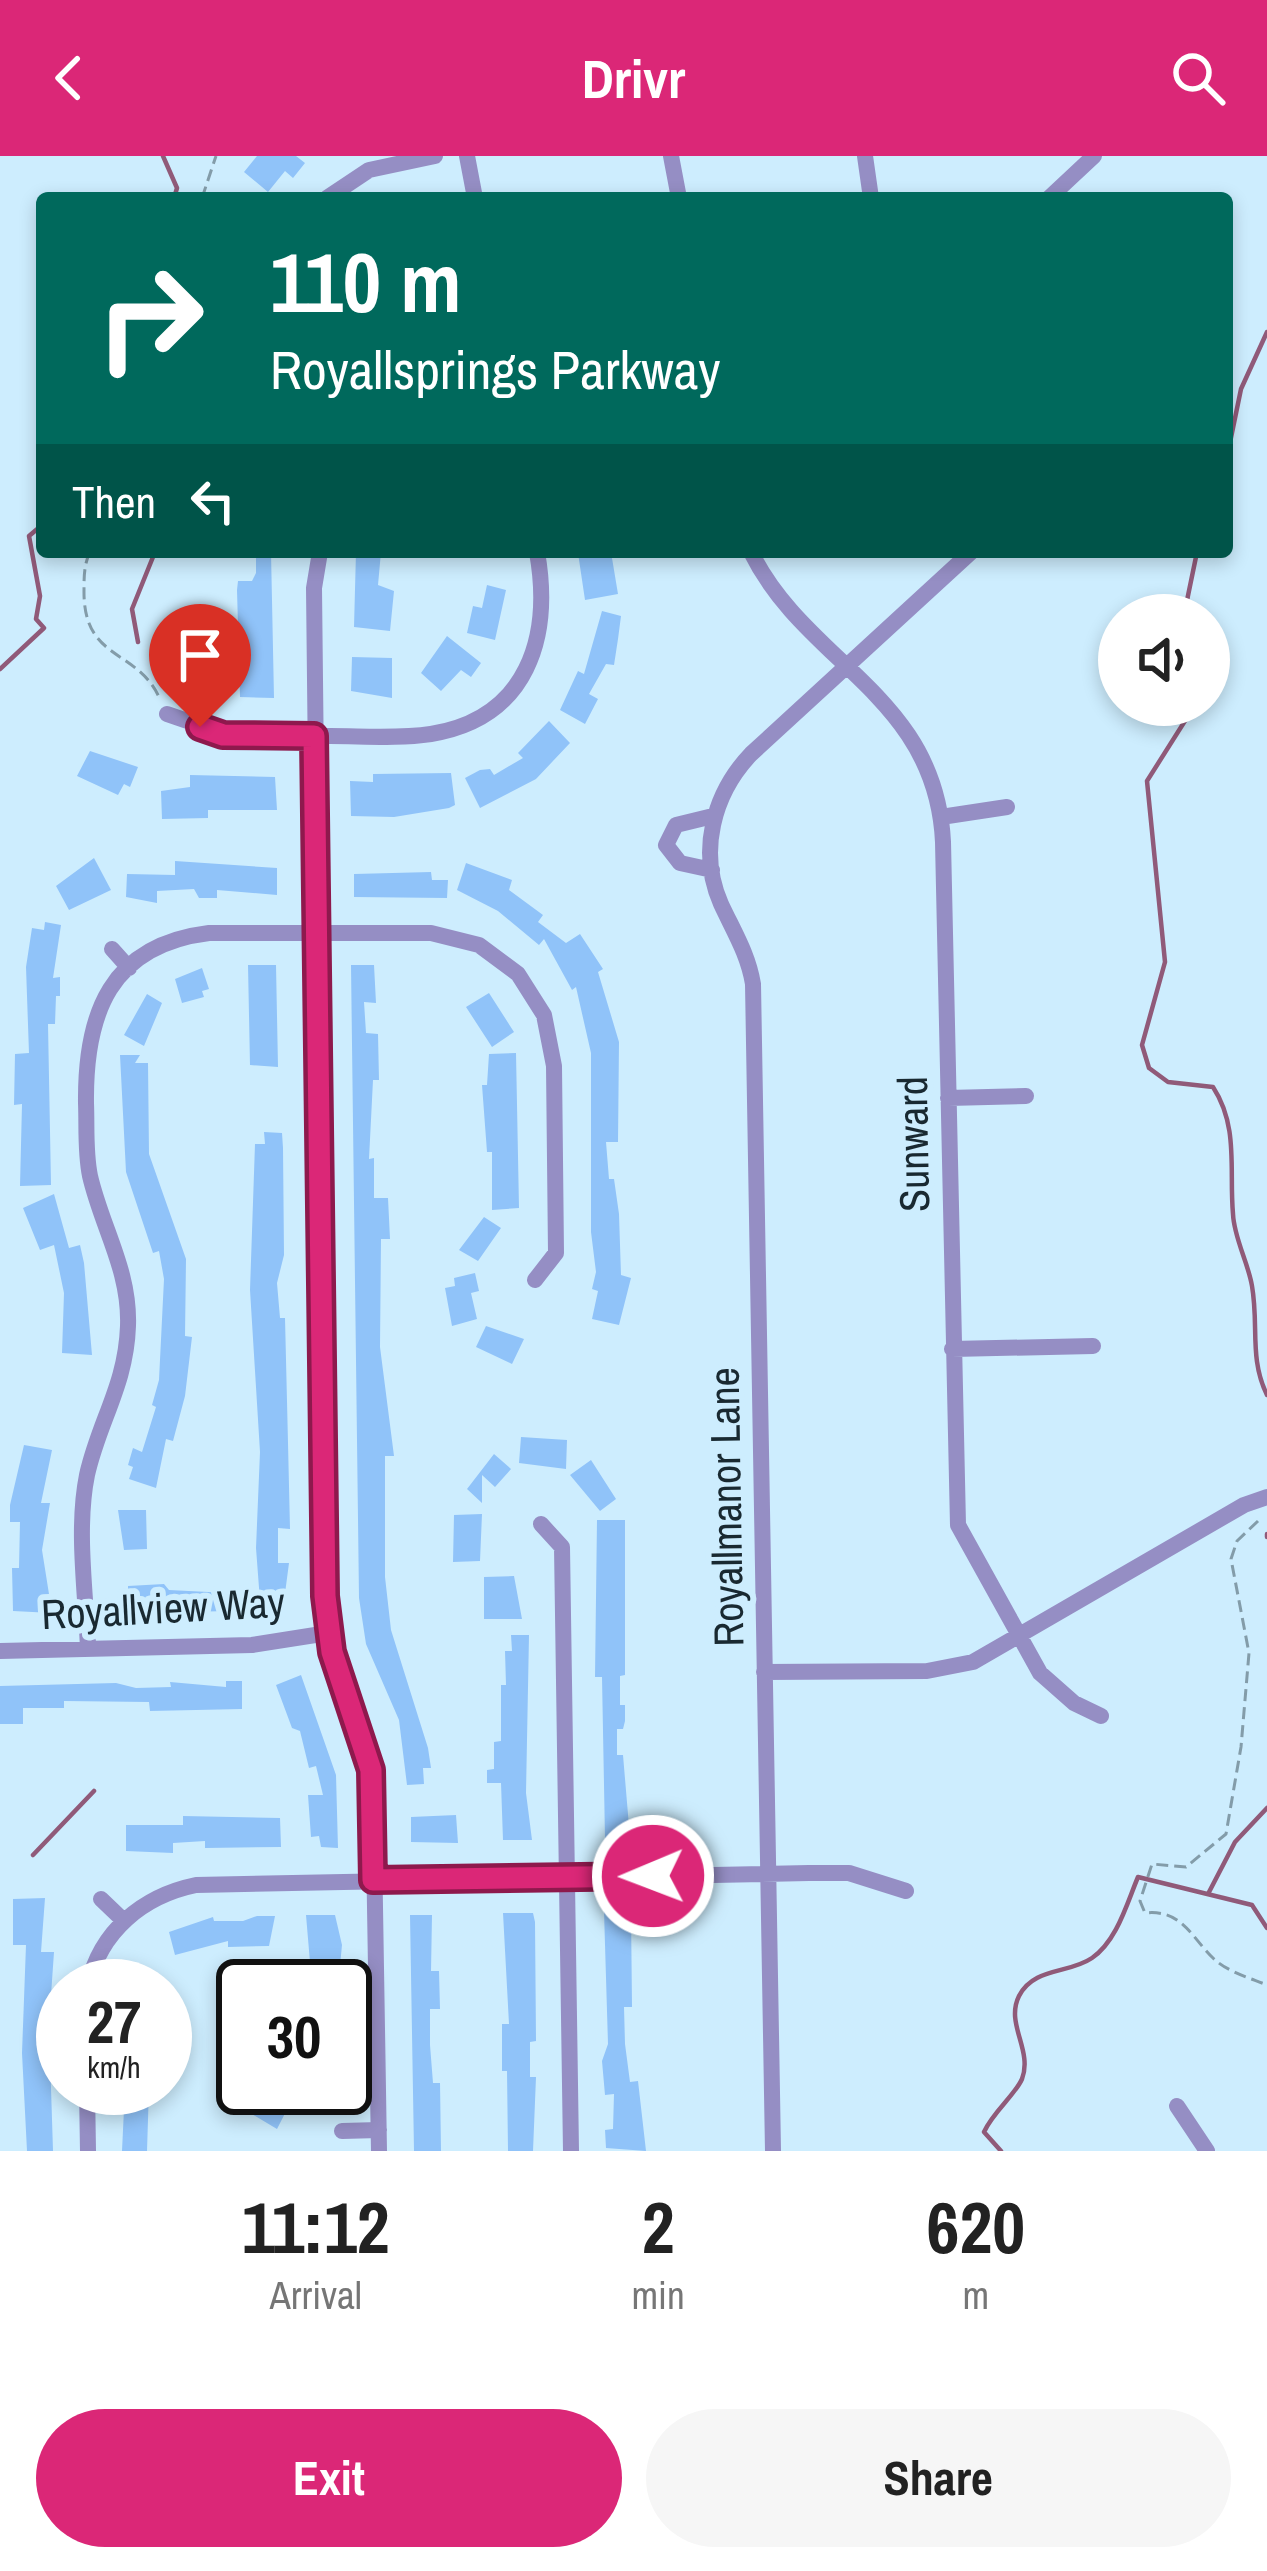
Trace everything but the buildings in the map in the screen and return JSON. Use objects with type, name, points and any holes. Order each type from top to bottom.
[{"type":"street","points":[[336,192],[369,170],[435,156]]},
{"type":"street","points":[[467,156],[474,192]]},
{"type":"street","points":[[671,156],[678,192]]},
{"type":"street","points":[[865,156],[870,192]]},
{"type":"street","points":[[1055,192],[1094,156]]},
{"type":"street","points":[[319,558],[314,588],[314,932],[328,1633],[368,1754],[379,2151]]},
{"type":"street","points":[[167,714],[223,735],[427,735],[461,725],[499,703],[523,674],[540,640],[544,595],[538,558]]},
{"type":"street","name":"Sunward","points":[[755,558],[768,581],[911,736],[931,774],[941,818],[958,1526],[1019,1636],[1054,1688],[1101,1717]]},
{"type":"street","name":"Royallmanor Lane","points":[[772,2151],[753,984],[712,870],[713,816],[742,762],[964,558]]},
{"type":"street","points":[[941,818],[1007,807]]},
{"type":"street","points":[[712,870],[680,863],[666,845],[676,825],[713,816]]},
{"type":"street","points":[[88,1649],[85,1491],[117,1400],[128,1313],[118,1252],[88,1165],[86,1051],[97,1010],[129,968],[153,949],[184,937],[314,932],[460,938],[506,963],[532,992],[544,1015],[553,1053],[556,1253],[535,1280]]},
{"type":"street","points":[[112,949],[129,968]]},
{"type":"street","points":[[948,1098],[1026,1096]]},
{"type":"street","points":[[952,1349],[1093,1346]]},
{"type":"street","points":[[764,1672],[951,1669],[1019,1636],[1260,1499]]},
{"type":"street","points":[[541,1524],[562,1547],[572,2151]]},
{"type":"street","name":"Royallview Way","points":[[0,1651],[252,1646],[328,1633]]},
{"type":"street","points":[[97,1959],[137,1908],[192,1885],[768,1873],[849,1874],[906,1891]]},
{"type":"street","points":[[100,1899],[124,1921]]},
{"type":"street","points":[[1177,2106],[1207,2151]]},
{"type":"street","points":[[87,2115],[88,2151]]},
{"type":"street","points":[[342,2131],[379,2130]]},
{"type":"path","points":[[204,192],[216,156]]},
{"type":"path","points":[[89,558],[84,600],[91,633],[153,685],[167,714]]},
{"type":"path","points":[[1260,1499],[1259,1522],[1241,1535],[1231,1559],[1249,1653],[1243,1738],[1226,1834],[1186,1867],[1152,1864],[1142,1889],[1145,1913],[1166,1912],[1190,1929],[1217,1962],[1267,1985]]},
{"type":"waterway","points":[[163,156],[176,192]]},
{"type":"waterway","points":[[1233,428],[1241,389],[1267,332]]},
{"type":"waterway","points":[[0,669],[44,628],[36,619],[40,596],[29,536],[36,530]]},
{"type":"waterway","points":[[138,642],[132,609],[153,558]]},
{"type":"waterway","points":[[1188,594],[1196,558]]},
{"type":"waterway","points":[[1182,726],[1147,781],[1165,962],[1142,1045],[1149,1068],[1168,1082],[1213,1087],[1227,1118],[1234,1223],[1252,1286],[1256,1355],[1267,1395]]},
{"type":"waterway","points":[[33,1855],[94,1791]]},
{"type":"waterway","points":[[1208,1894],[1235,1842],[1267,1808]]},
{"type":"waterway","points":[[1001,2151],[984,2132],[1022,2079],[1024,2058],[1015,2017],[1019,1996],[1043,1975],[1083,1963],[1101,1951],[1138,1877],[1252,1905],[1267,1928]]},
{"type":"route","points":[[200,727],[223,735],[314,736],[325,1596],[332,1652],[371,1770],[373,1880],[653,1876]]}]
